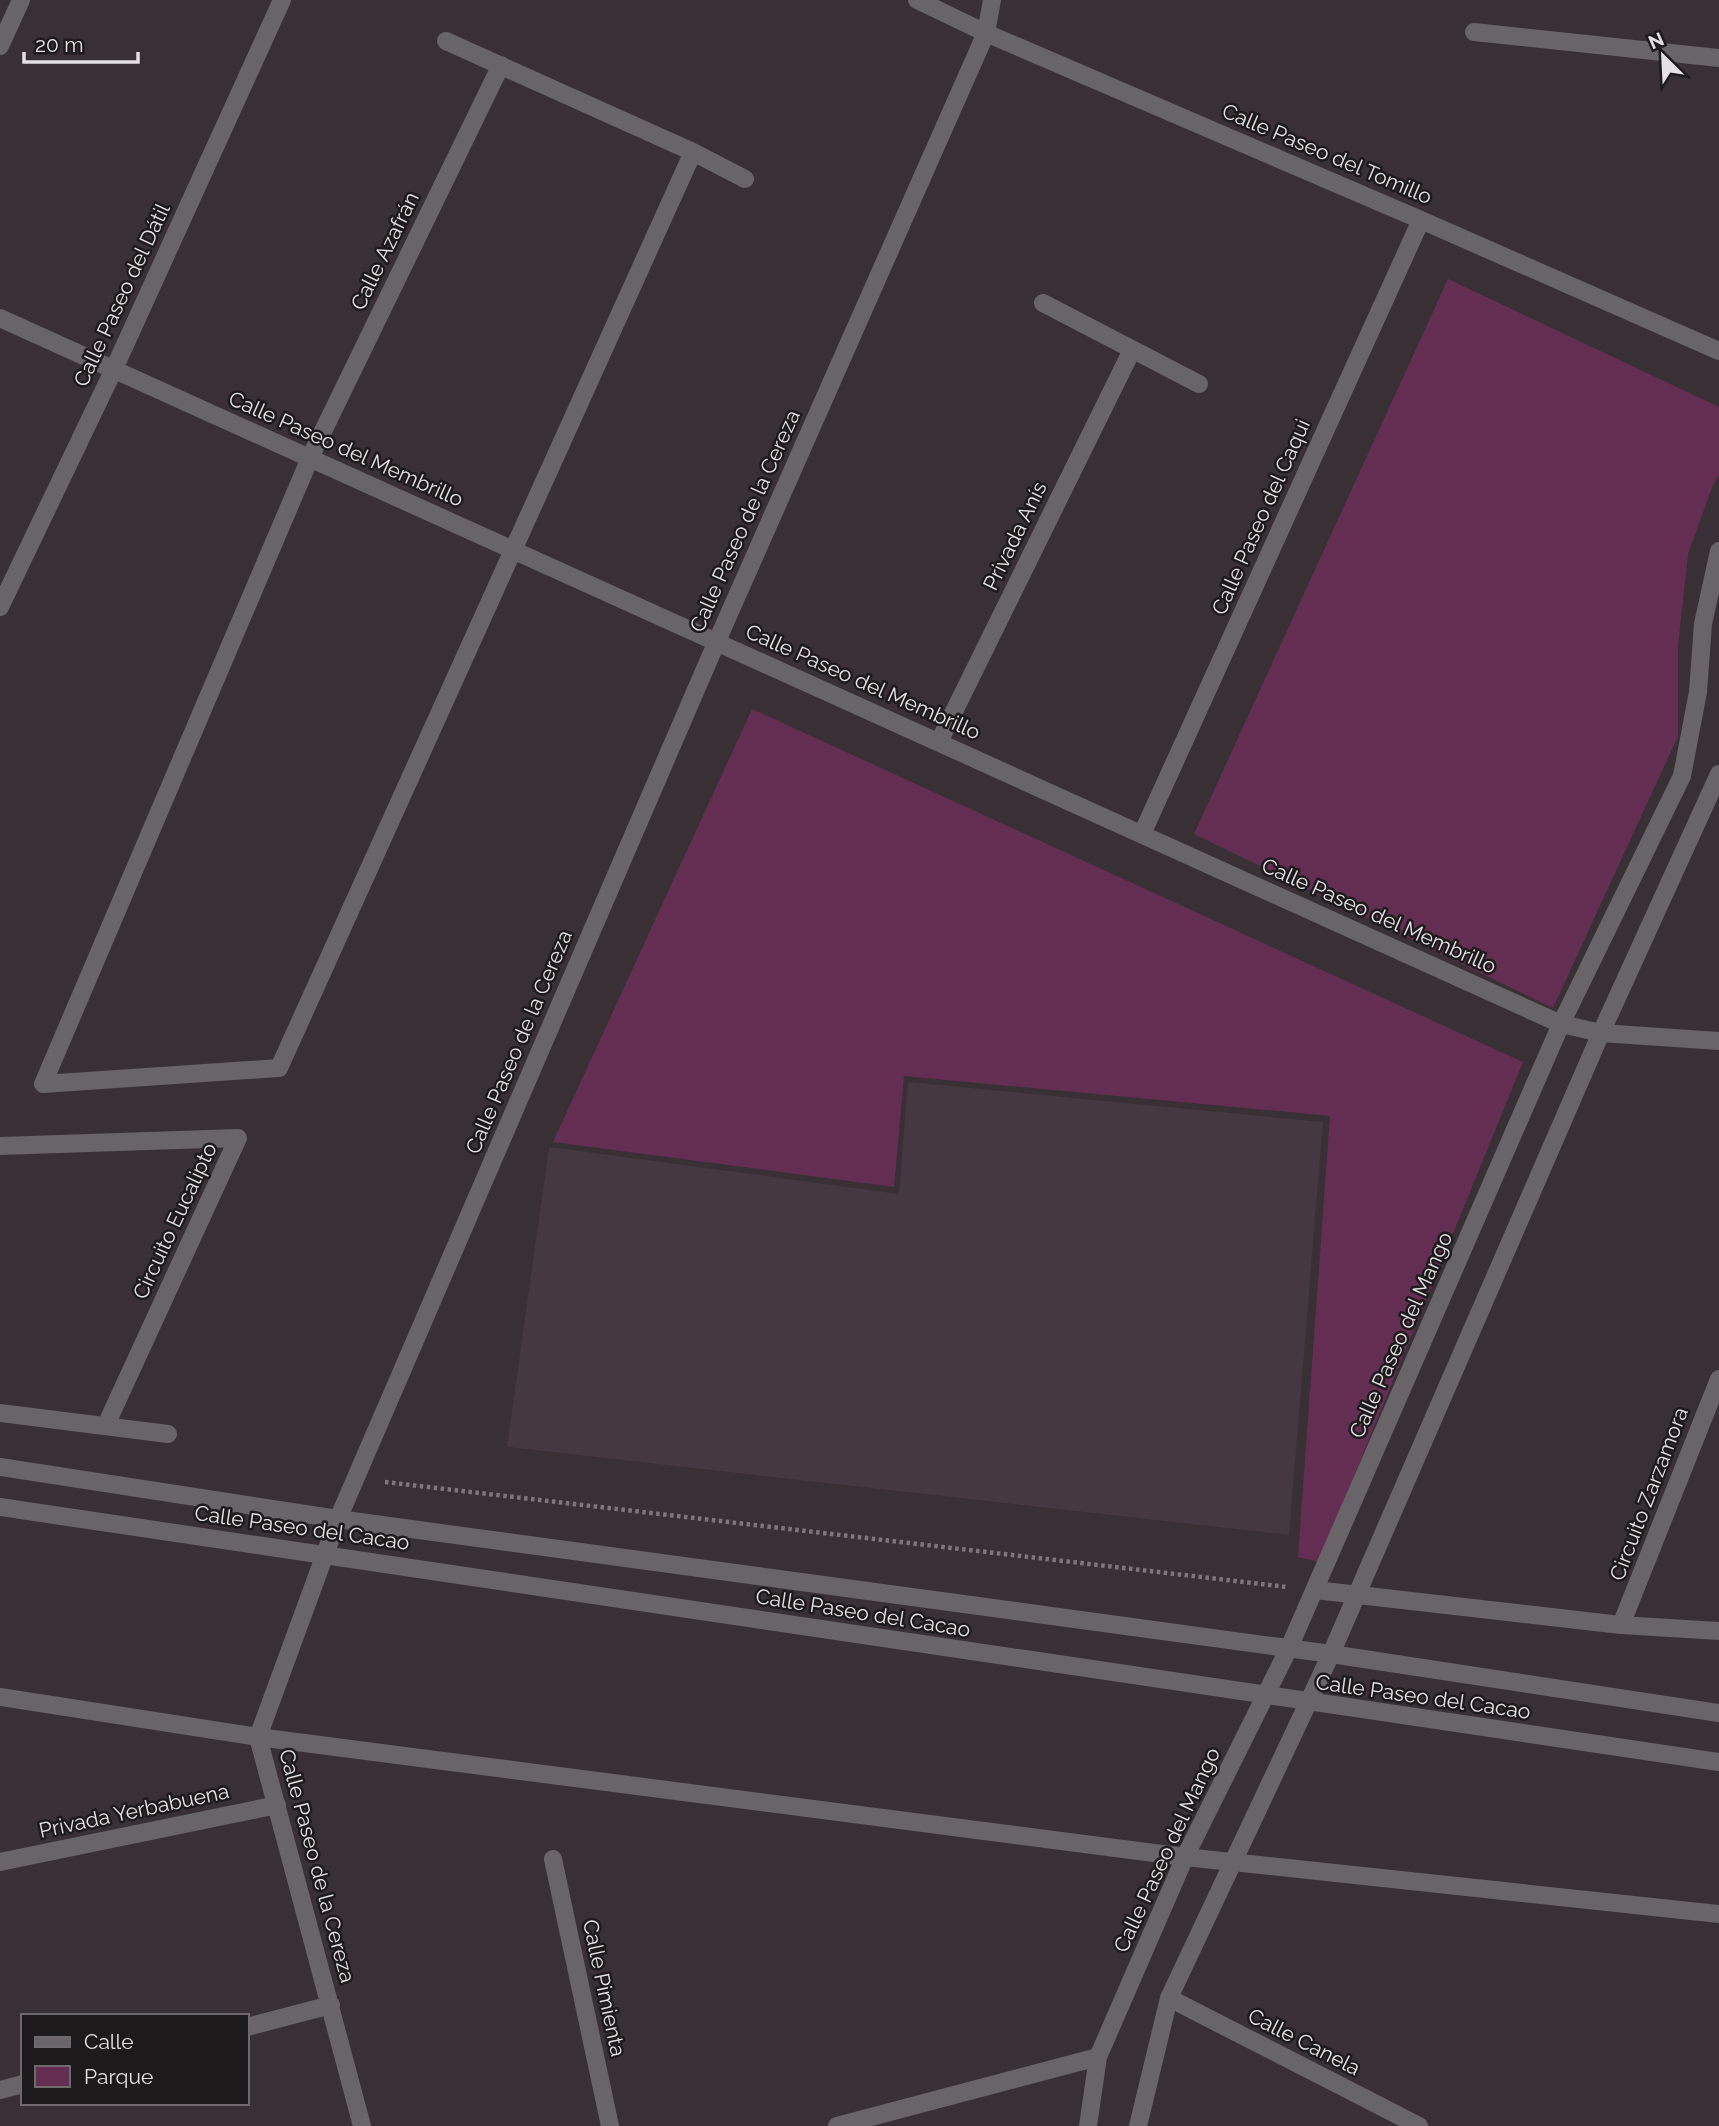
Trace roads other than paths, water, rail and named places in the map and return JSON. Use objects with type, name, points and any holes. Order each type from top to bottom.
[{"type":"street","points":[[0,46],[21,0]]},
{"type":"street","name":"Calle Paseo del Dátil","points":[[0,607],[114,369],[282,0]]},
{"type":"street","name":"Calle Paseo del Tomillo","points":[[917,0],[986,33],[1719,351]]},
{"type":"street","name":"Calle Paseo de la Cereza","points":[[362,2126],[258,1737],[338,1519],[717,641],[986,33],[992,0]]},
{"type":"street","points":[[1474,32],[1719,58]]},
{"type":"street","points":[[446,41],[745,178]]},
{"type":"street","name":"Calle Azafrán","points":[[502,65],[310,458],[43,1084],[279,1068],[514,550]]},
{"type":"street","points":[[514,550],[693,152]]},
{"type":"street","name":"Calle Paseo del Caqui","points":[[1142,834],[1421,220]]},
{"type":"street","points":[[1043,303],[1199,384]]},
{"type":"street","name":"Calle Paseo del Membrillo","points":[[0,318],[1562,1024],[1601,1033],[1719,1041]]},
{"type":"street","name":"Privada Anís","points":[[939,742],[1132,349]]},
{"type":"street","name":"Calle Paseo del Mango","points":[[1088,2126],[1098,2057],[1185,1857],[1289,1648],[1562,1024],[1682,776],[1698,692],[1703,624],[1719,551]]},
{"type":"street","points":[[1138,2126],[1169,1998],[1231,1862],[1332,1654],[1601,1033],[1719,774]]},
{"type":"street","name":"Circuito Eucalipto","points":[[0,1146],[238,1139],[106,1424]]},
{"type":"street","name":"Circuito Zarzamora","points":[[1621,1625],[1719,1379]]},
{"type":"street","points":[[0,1412],[168,1434]]},
{"type":"street","name":"Calle Paseo del Cacao","points":[[0,1467],[338,1519],[1332,1654],[1719,1713]]},
{"type":"street","name":"Calle Paseo del Cacao","points":[[0,1507],[1719,1762]]},
{"type":"street","points":[[1315,1590],[1621,1625],[1719,1631]]},
{"type":"street","points":[[0,1697],[258,1737],[1185,1857],[1719,1914]]},
{"type":"street","name":"Privada Yerbabuena","points":[[0,1862],[277,1805]]},
{"type":"street","name":"Calle Pimienta","points":[[553,1859],[610,2126]]},
{"type":"street","name":"Calle Canela","points":[[1169,1998],[1419,2126]]},
{"type":"street","points":[[248,2027],[331,2005]]},
{"type":"street","points":[[836,2126],[1098,2057]]},
{"type":"street","points":[[0,2090],[21,2085]]}]
